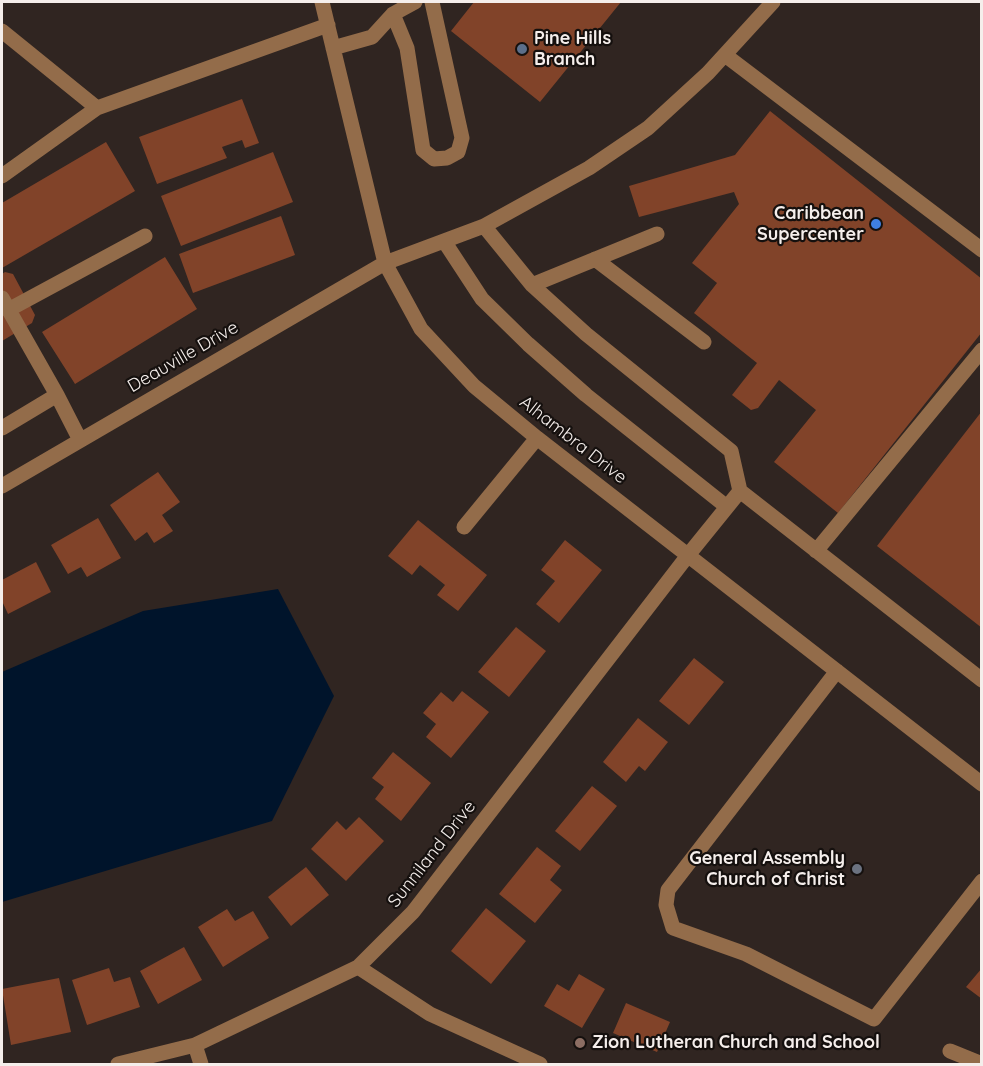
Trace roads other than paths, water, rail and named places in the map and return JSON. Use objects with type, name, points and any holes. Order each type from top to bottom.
[{"type":"street","name":"Alhambra Drive","points":[[322,2],[385,263],[421,328],[474,386],[537,438],[981,784]]},
{"type":"street","points":[[333,48],[372,37],[393,14],[415,2]]},
{"type":"street","points":[[393,14],[407,48],[423,150],[434,159],[447,158],[458,152],[462,138],[432,2]]},
{"type":"street","name":"Deauville Drive","points":[[2,486],[385,263],[484,226],[589,168],[648,128],[725,55],[768,3]]},
{"type":"street","points":[[2,177],[97,108],[328,25]]},
{"type":"street","points":[[2,32],[97,108]]},
{"type":"street","points":[[725,55],[981,250]]},
{"type":"street","points":[[484,226],[532,285],[586,334],[732,451],[740,491],[981,680]]},
{"type":"street","points":[[532,285],[657,234]]},
{"type":"street","points":[[80,440],[5,304],[145,236]]},
{"type":"street","points":[[444,241],[482,299],[528,344],[586,395],[727,507]]},
{"type":"street","points":[[594,259],[704,342]]},
{"type":"street","points":[[816,551],[981,350]]},
{"type":"street","points":[[2,428],[57,395]]},
{"type":"street","points":[[464,527],[537,438]]},
{"type":"street","name":"Sunniland Drive","points":[[118,1065],[195,1045],[358,967],[413,912],[688,554],[740,491]]},
{"type":"street","points":[[837,671],[668,890],[666,905],[673,928],[746,954],[874,1019],[981,881]]},
{"type":"street","points":[[358,967],[430,1014],[540,1065]]},
{"type":"street","points":[[195,1045],[201,1065]]},
{"type":"street","points":[[950,1051],[981,1064]]},
{"type":"water","points":[[278,589],[334,696],[272,821],[2,902],[2,672],[143,611]]},
{"type":"place","name":"Pine Hills Branch","points":[[522,49]]},
{"type":"place","name":"Caribbean Supercenter","points":[[876,224]]},
{"type":"place","name":"General Assembly Church of Christ","points":[[857,869]]},
{"type":"place","name":"Zion Lutheran Church and School","points":[[580,1043]]}]
